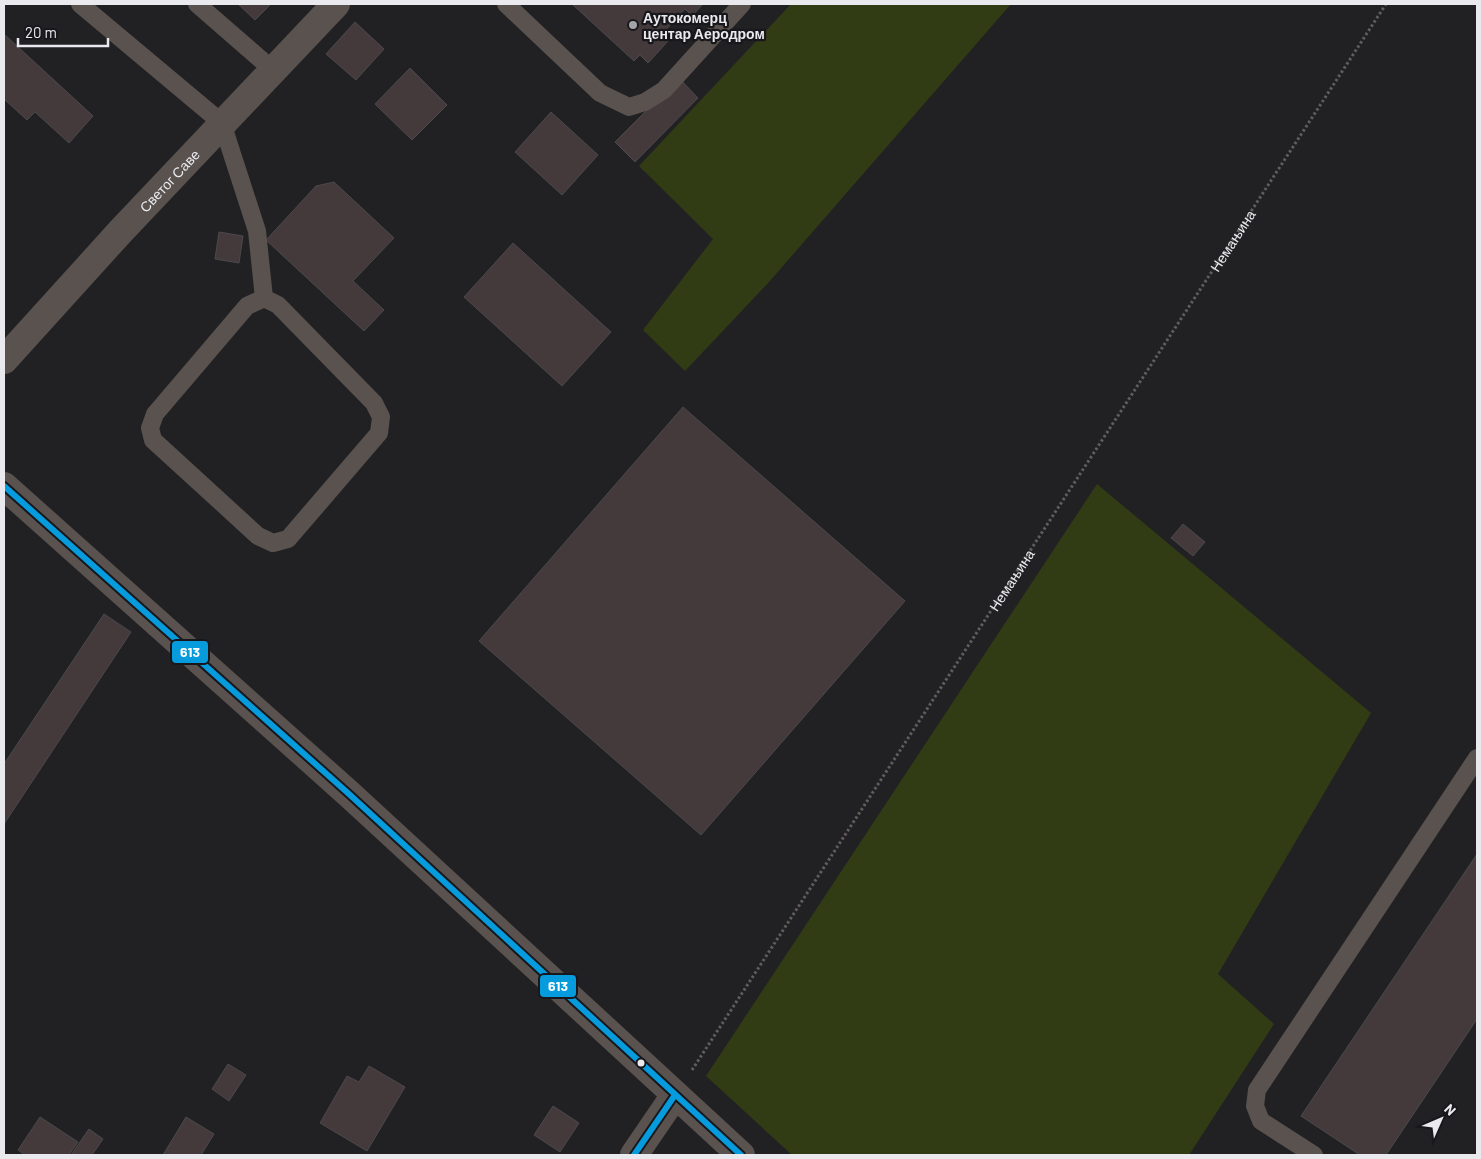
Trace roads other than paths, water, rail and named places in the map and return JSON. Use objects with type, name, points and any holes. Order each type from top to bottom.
[{"type":"street","name":"Светог Саве","points":[[4,360],[222,123],[336,4]]},
{"type":"street","points":[[4,486],[342,788],[741,1155]]},
{"type":"street","points":[[634,1155],[676,1095]]},
{"type":"lane","points":[[80,4],[222,123],[257,231],[264,298]]},
{"type":"lane","points":[[197,4],[272,70]]},
{"type":"lane","points":[[506,4],[600,93],[617,103],[630,107],[645,102],[664,90],[742,4]]},
{"type":"lane","points":[[264,298],[278,305],[374,403],[381,417],[379,433],[288,539],[273,543],[258,536],[153,440],[150,428],[154,414],[248,306],[264,298]]},
{"type":"lane","points":[[1314,1155],[1261,1120],[1255,1106],[1257,1090],[1477,758]]},
{"type":"place","name":"Аутокомерц центар Аеродром","points":[[633,25]]}]
